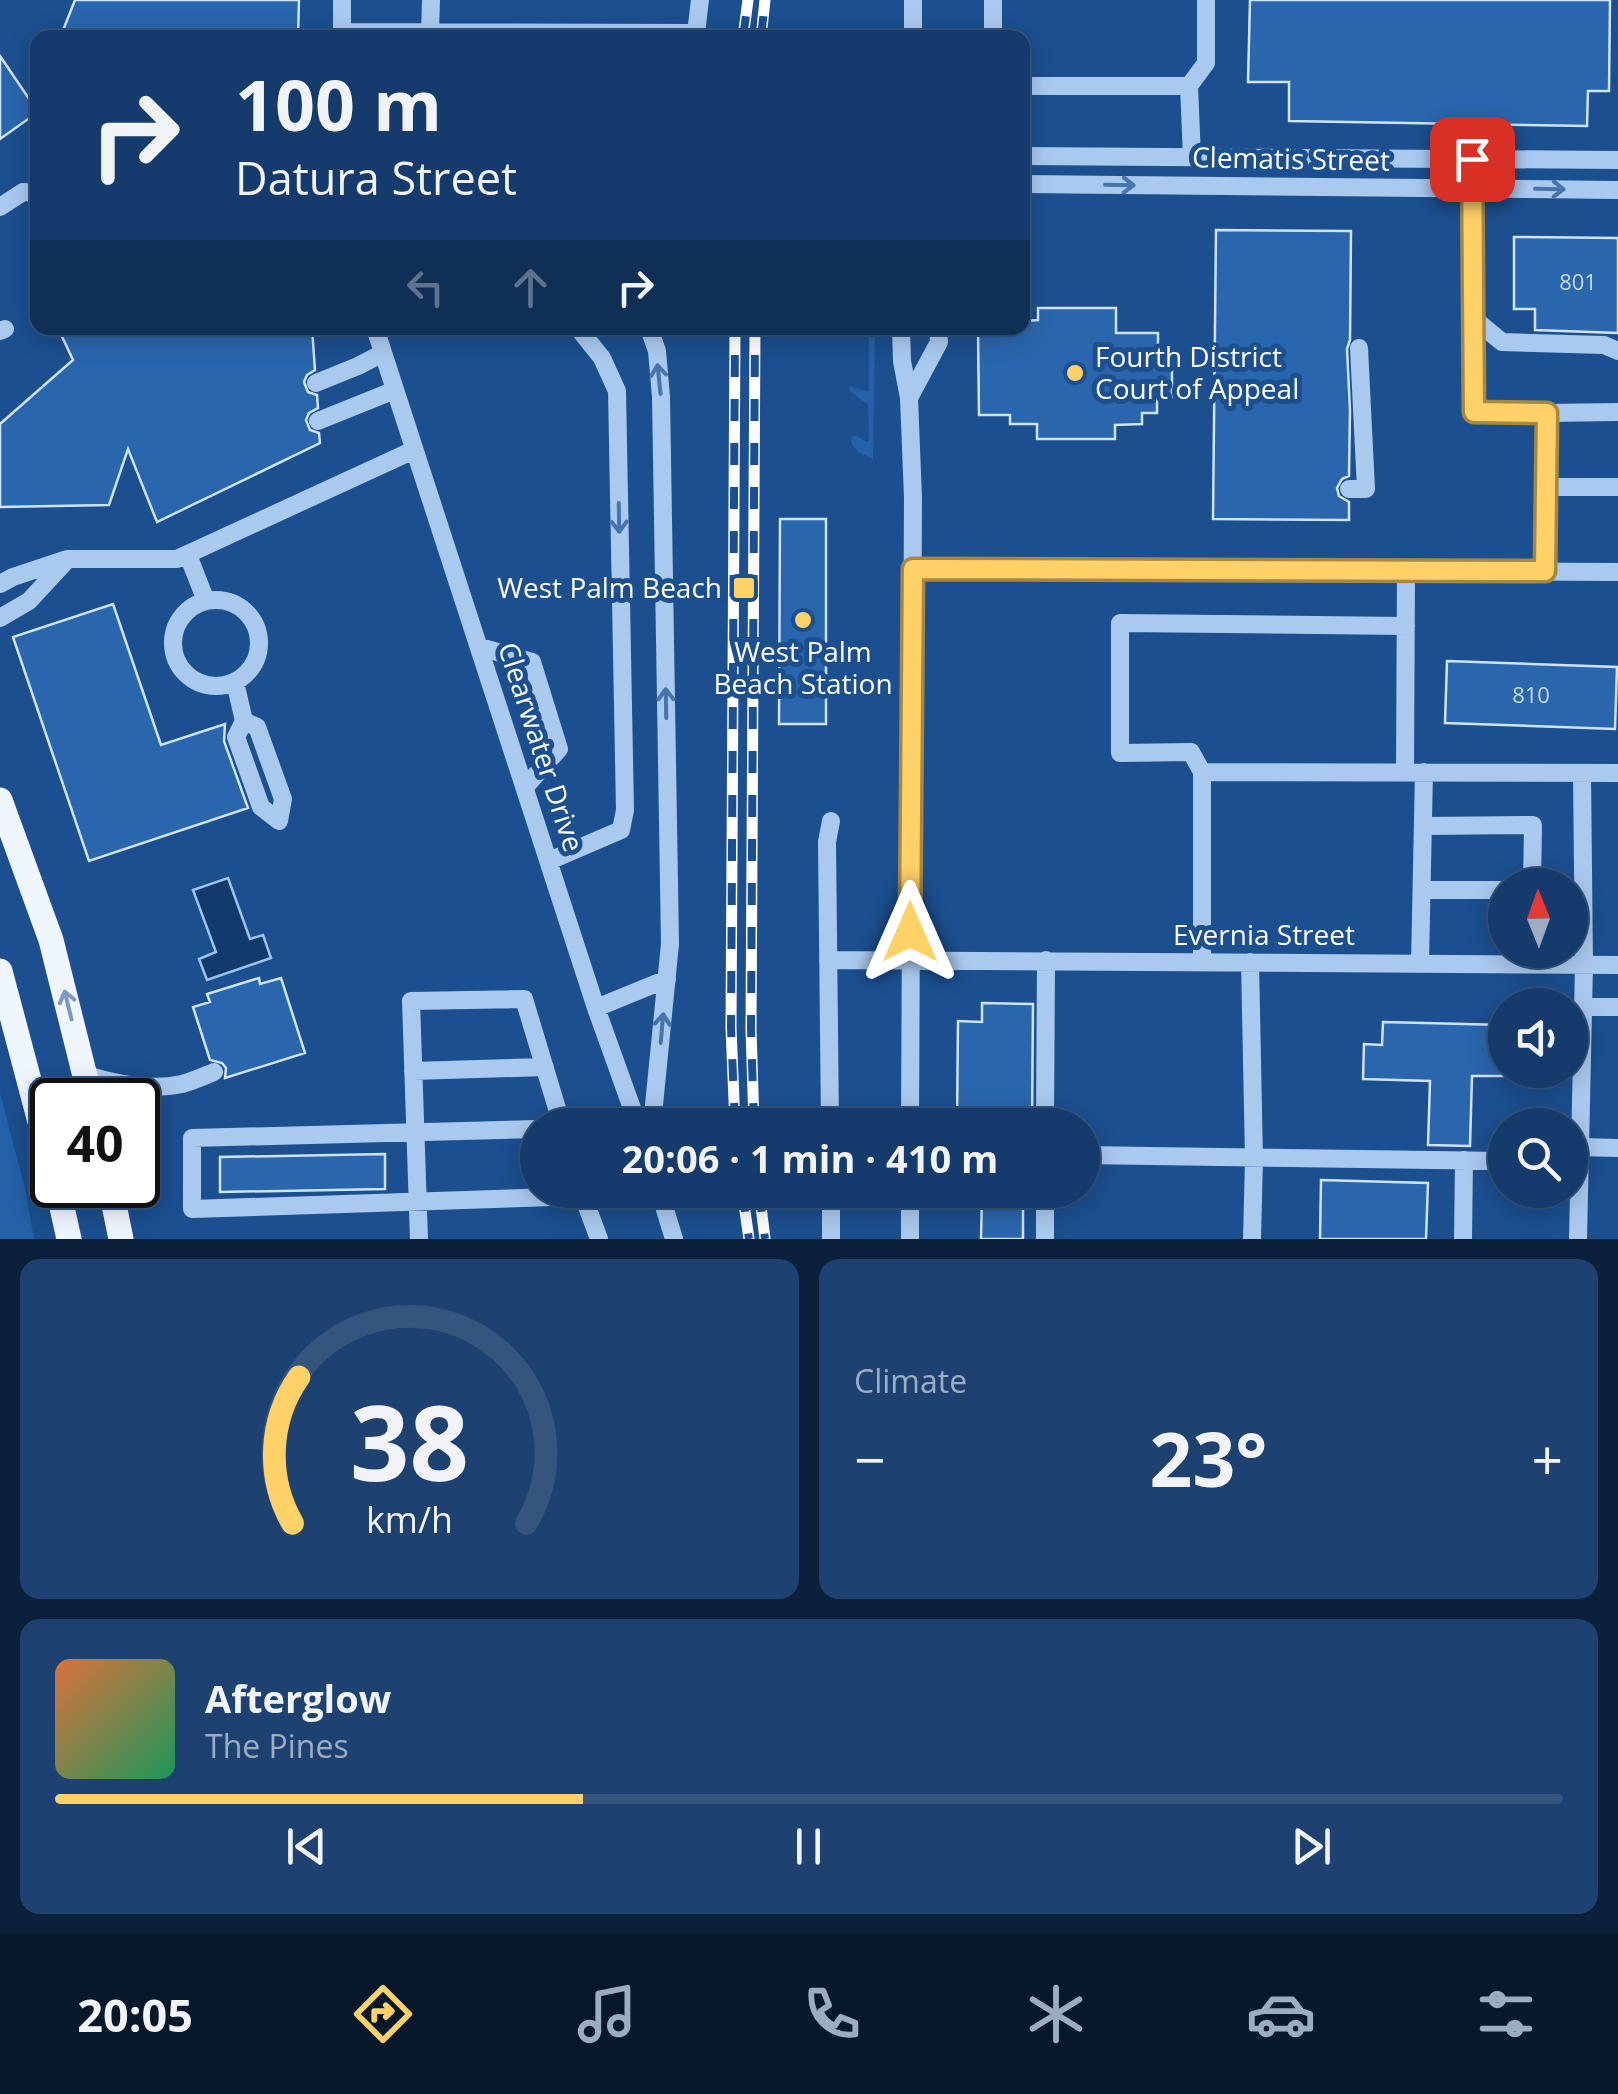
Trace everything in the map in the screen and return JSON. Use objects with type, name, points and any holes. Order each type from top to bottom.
[{"type":"main road","points":[[0,800],[50,940],[85,1078]]},
{"type":"main road","points":[[0,971],[30,1084]]},
{"type":"main road","points":[[62,1208],[68,1239]]},
{"type":"main road","points":[[115,1208],[121,1239]]},
{"type":"street","points":[[342,0],[342,30]]},
{"type":"street","points":[[430,30],[431,0]]},
{"type":"street","points":[[696,30],[700,0]]},
{"type":"street","points":[[912,0],[913,30]]},
{"type":"street","points":[[993,0],[993,30]]},
{"type":"street","points":[[1192,157],[1189,86],[1206,63],[1206,0]]},
{"type":"street","points":[[1030,86],[1189,86]]},
{"type":"street","name":"Clematis Street","points":[[1030,156],[1618,160]]},
{"type":"street","points":[[1472,159],[1474,412],[1618,412]]},
{"type":"street","name":"Clematis Street","points":[[1030,184],[1618,190]]},
{"type":"street","points":[[0,206],[30,192]]},
{"type":"street","points":[[1474,319],[1502,342],[1604,345],[1618,352]]},
{"type":"street","name":"Clearwater Drive","points":[[377,335],[632,1108]]},
{"type":"street","points":[[549,861],[620,830],[625,810],[617,391],[602,358],[584,335]]},
{"type":"street","points":[[652,335],[661,397],[670,944],[654,1108]]},
{"type":"street","points":[[901,335],[909,398],[913,569],[910,1108]]},
{"type":"street","points":[[909,398],[939,342],[938,335]]},
{"type":"street","points":[[1349,489],[1366,489],[1359,348]]},
{"type":"street","points":[[316,383],[382,353]]},
{"type":"street","points":[[318,421],[394,390]]},
{"type":"street","points":[[1545,571],[1547,413]]},
{"type":"street","points":[[0,584],[67,559],[178,559],[414,450]]},
{"type":"street","points":[[1546,487],[1618,487]]},
{"type":"street","points":[[188,555],[206,601]]},
{"type":"street","points":[[0,618],[29,601],[67,559]]},
{"type":"street","points":[[913,569],[1618,572]]},
{"type":"street","points":[[1406,570],[1414,772],[1423,826],[1420,963]]},
{"type":"street","points":[[220,600],[246,612],[258,636],[259,650],[246,674],[221,686],[194,680],[176,658],[173,644],[182,617],[206,601],[220,600]]},
{"type":"street","points":[[1202,962],[1202,772],[1191,752],[1120,753],[1120,623],[1406,626]]},
{"type":"street","points":[[480,647],[532,662],[560,748],[525,786]]},
{"type":"street","points":[[235,682],[244,720],[236,737],[261,807],[279,821],[282,798],[272,769],[257,728],[244,720]]},
{"type":"street","points":[[250,778],[272,769]]},
{"type":"street","points":[[1202,772],[1618,773]]},
{"type":"street","points":[[1582,773],[1583,868]]},
{"type":"street","points":[[830,1108],[831,821]]},
{"type":"street","points":[[1423,826],[1533,825],[1532,868]]},
{"type":"street","points":[[1422,890],[1488,890]]},
{"type":"street","name":"Evernia Street","points":[[828,960],[1488,964]]},
{"type":"street","points":[[1045,1108],[1046,960]]},
{"type":"street","points":[[1250,962],[1252,1239]]},
{"type":"street","name":"Evernia Street","points":[[1588,965],[1618,965]]},
{"type":"street","points":[[596,1008],[666,979]]},
{"type":"street","points":[[418,1239],[411,1000],[524,999],[557,1108]]},
{"type":"street","points":[[1588,1007],[1618,1007]]},
{"type":"street","points":[[413,1071],[545,1068]]},
{"type":"street","points":[[84,1074],[140,1086],[181,1084],[214,1072]]},
{"type":"street","points":[[520,1129],[192,1138],[192,1209],[520,1197]]},
{"type":"street","points":[[1588,1154],[1618,1148]]},
{"type":"street","points":[[1100,1156],[1488,1161]]},
{"type":"street","points":[[1463,1239],[1464,1160]]},
{"type":"street","points":[[588,1208],[599,1239]]},
{"type":"street","points":[[665,1208],[674,1239]]},
{"type":"street","points":[[831,1208],[832,1239]]},
{"type":"street","points":[[910,1208],[910,1239]]},
{"type":"street","points":[[1045,1208],[1045,1239]]},
{"type":"street","points":[[1577,1208],[1578,1239]]},
{"type":"shaded area","points":[[869,335],[875,335],[873,459],[858,452],[851,443],[856,435],[869,441],[868,405],[849,390],[850,386],[869,392]]},
{"type":"shaded area","points":[[228,878],[250,939],[263,935],[271,958],[207,980],[199,959],[216,952],[193,890]]},
{"type":"shaded area","points":[[0,1093],[25,1189],[34,1239],[0,1239]]},
{"type":"building","points":[[75,0],[299,0],[298,30],[63,30]]},
{"type":"building","points":[[1250,0],[1610,0],[1609,91],[1588,91],[1587,126],[1289,121],[1289,82],[1248,82]]},
{"type":"building","points":[[0,56],[30,100],[30,118],[0,139]]},
{"type":"building","points":[[1216,230],[1351,231],[1347,349],[1349,476],[1337,488],[1339,496],[1349,502],[1349,520],[1213,519]]},
{"type":"building","points":[[1514,237],[1618,238],[1618,333],[1535,330],[1535,309],[1514,309]]},
{"type":"building","name":"Fourth District Court of Appeal","points":[[1038,308],[1116,308],[1116,333],[1158,333],[1158,350],[1172,350],[1172,397],[1157,397],[1157,413],[1142,413],[1142,424],[1115,425],[1115,439],[1037,439],[1037,424],[1010,424],[1010,415],[979,415],[978,335],[1030,335],[1030,320],[1038,320]]},
{"type":"building","points":[[61,335],[312,335],[315,370],[304,382],[308,392],[317,395],[318,408],[306,420],[310,430],[319,433],[320,443],[157,522],[128,449],[109,505],[0,507],[0,424],[73,360]]},
{"type":"building","name":"West Palm Beach Station","points":[[780,519],[826,519],[826,724],[779,724]]},
{"type":"building","points":[[113,604],[161,745],[225,724],[224,741],[248,808],[89,861],[13,637]]},
{"type":"building","points":[[1447,661],[1617,667],[1615,729],[1445,723]]},
{"type":"building","points":[[259,978],[260,984],[281,978],[305,1053],[225,1078],[222,1063],[210,1060],[193,1007],[210,1002],[207,994]]},
{"type":"building","points":[[982,1003],[1033,1004],[1032,1108],[957,1108],[958,1021],[982,1022]]},
{"type":"building","points":[[1383,1022],[1488,1025],[1488,1076],[1472,1076],[1470,1146],[1428,1145],[1430,1081],[1363,1079],[1364,1044],[1382,1045]]},
{"type":"building","points":[[385,1154],[385,1189],[220,1192],[220,1157]]},
{"type":"building","points":[[1321,1180],[1428,1183],[1426,1239],[1320,1239]]},
{"type":"building","points":[[982,1208],[1023,1208],[1023,1239],[981,1239]]},
{"type":"railway","points":[[744,30],[748,0]]},
{"type":"railway","points":[[762,30],[765,0]]},
{"type":"railway","points":[[734,1108],[731,1028],[735,335]]},
{"type":"railway","points":[[753,1108],[755,335]]},
{"type":"railway","points":[[745,1208],[749,1239]]},
{"type":"railway","points":[[761,1208],[765,1239]]},
{"type":"place","name":"Fourth District Court of Appeal","points":[[1075,373]]},
{"type":"place","name":"West Palm Beach","points":[[744,588]]},
{"type":"place","name":"West Palm Beach Station","points":[[803,620]]},
{"type":"route","points":[[910,932],[913,569],[1545,571],[1547,413],[1474,412],[1472,159]]}]
